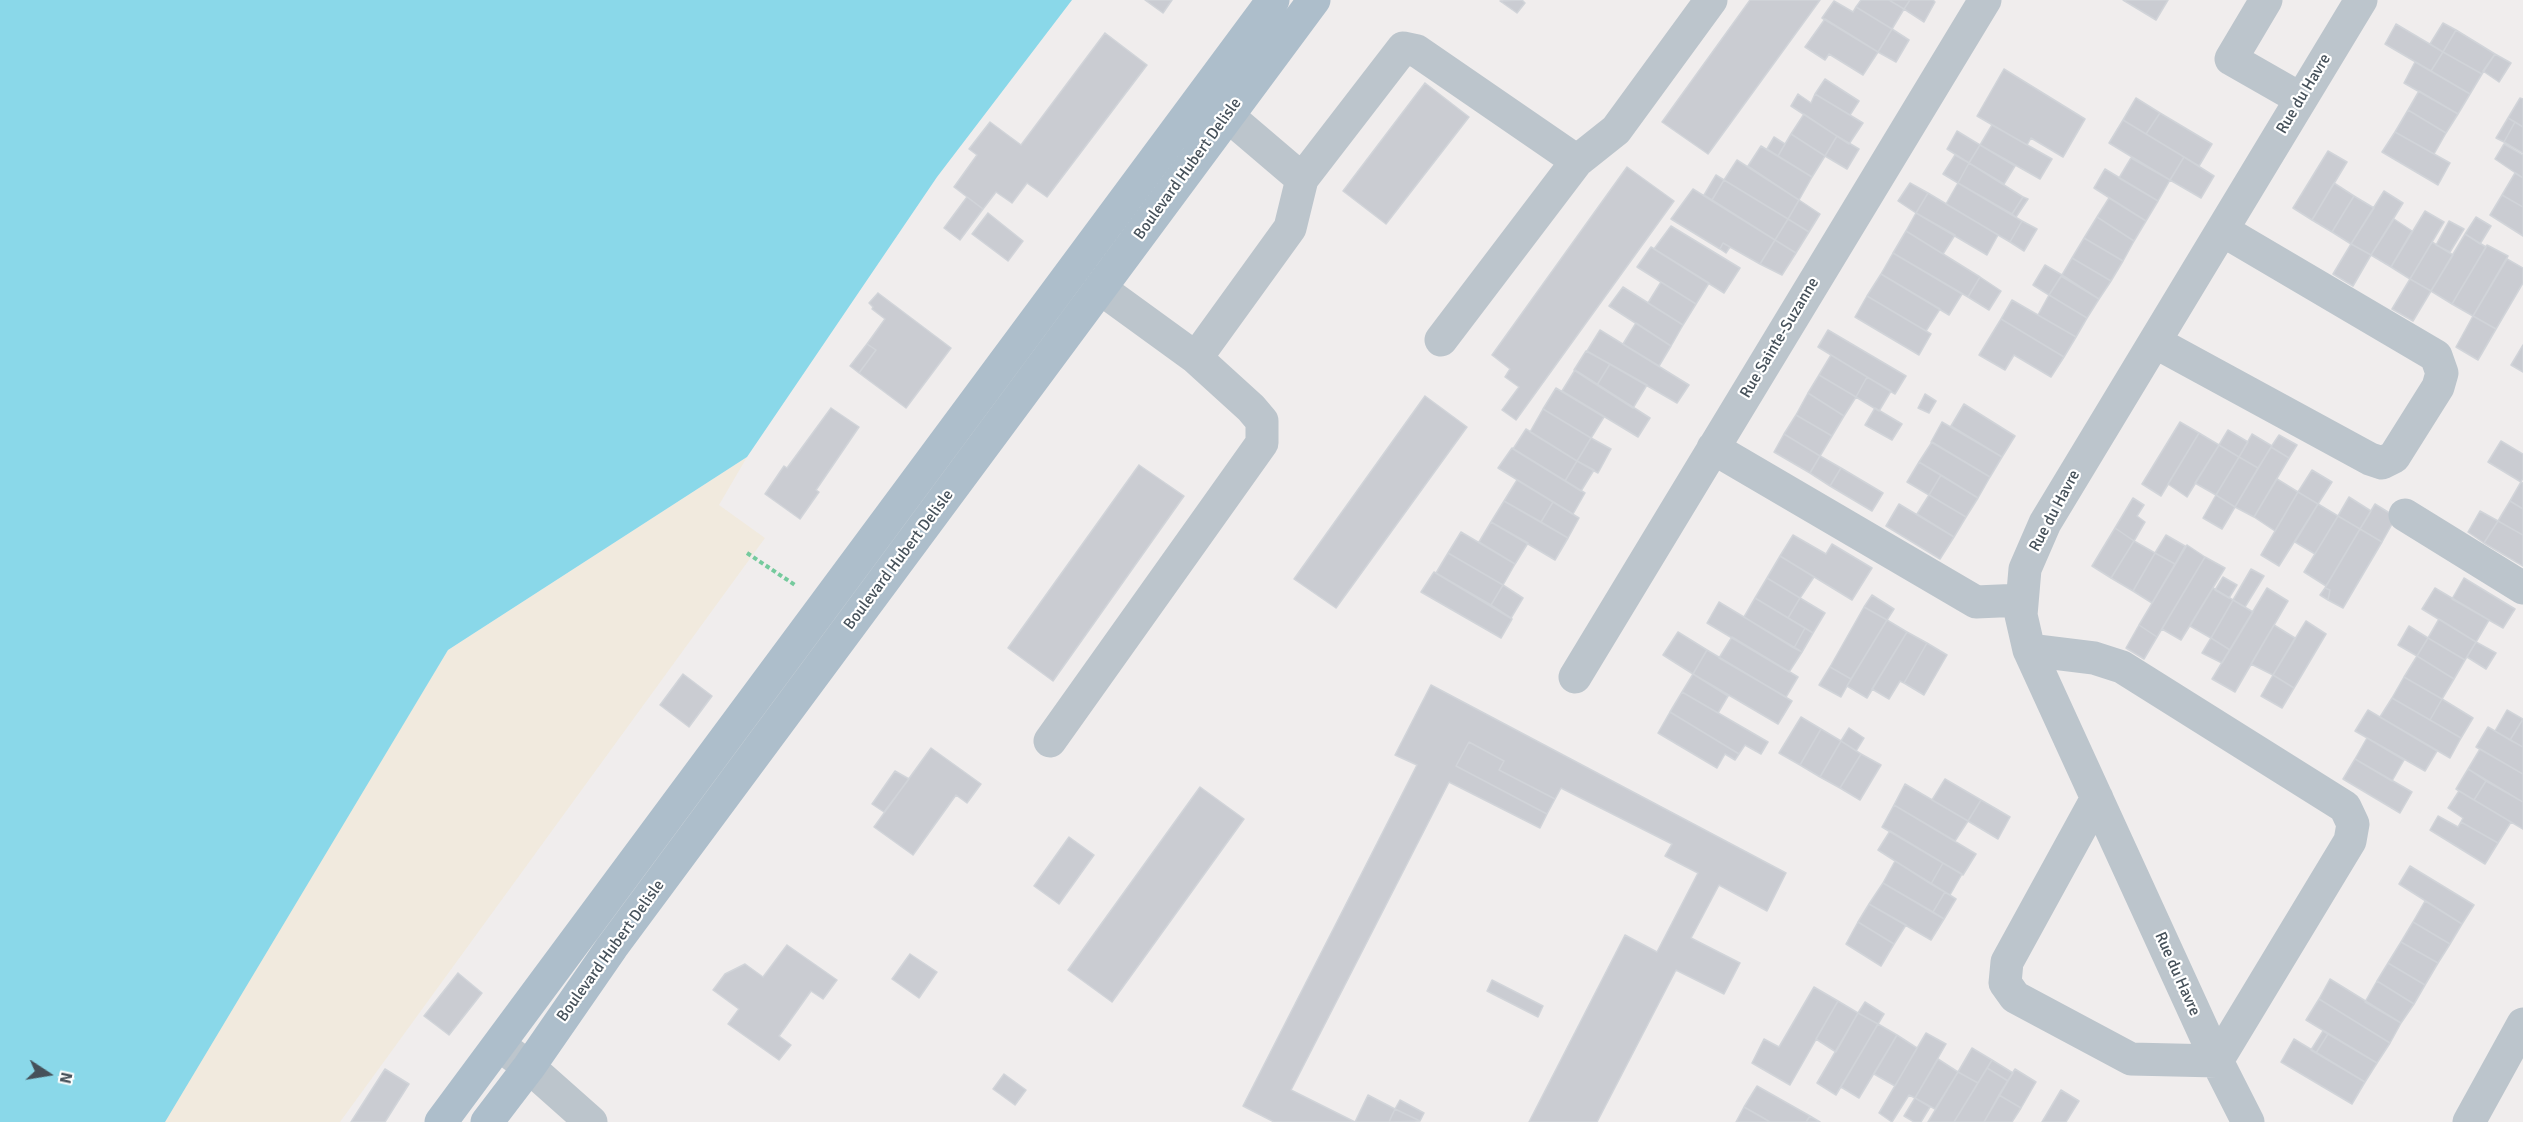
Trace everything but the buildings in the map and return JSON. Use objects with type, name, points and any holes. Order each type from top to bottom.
[{"type":"main road","points":[[441,1122],[1273,0]]},
{"type":"main road","name":"Boulevard Hubert Delisle","points":[[487,1122],[529,1067],[612,947],[1314,0]]},
{"type":"street","points":[[1441,340],[1576,161],[1616,130],[1711,0]]},
{"type":"street","name":"Rue Sainte-Suzanne","points":[[1575,677],[1984,0]]},
{"type":"street","points":[[2266,0],[2231,59],[2301,99]]},
{"type":"street","name":"Rue du Havre","points":[[2247,1122],[2029,650],[2021,615],[2025,569],[2045,523],[2361,0]]},
{"type":"street","points":[[1196,358],[1290,228],[1302,179],[1403,48],[1417,51],[1576,161]]},
{"type":"street","points":[[1203,94],[1302,179]]},
{"type":"street","points":[[2155,342],[2370,459],[2382,463],[2394,457],[2438,387],[2442,373],[2436,356],[2222,230]]},
{"type":"street","points":[[1050,741],[1262,443],[1262,421],[1251,408],[1196,358],[1101,289]]},
{"type":"street","points":[[1002,365],[1029,385]]},
{"type":"street","points":[[1713,448],[1976,603],[2022,600]]},
{"type":"street","points":[[2405,515],[2523,588]]},
{"type":"street","points":[[2029,650],[2094,658],[2122,667],[2345,807],[2353,824],[2350,841],[2217,1061],[2131,1059],[2015,997],[2005,982],[2007,962],[2097,798]]},
{"type":"street","points":[[2469,1122],[2523,1024]]},
{"type":"street","points":[[499,1045],[529,1067],[591,1122]]},
{"type":"path","points":[[747,553],[803,590]]},
{"type":"sand","points":[[747,457],[719,505],[765,538],[340,1122],[161,1122],[448,650]]},
{"type":"water","points":[[0,0],[1072,0],[937,177],[747,457],[448,650],[165,1122],[0,1122]]}]
